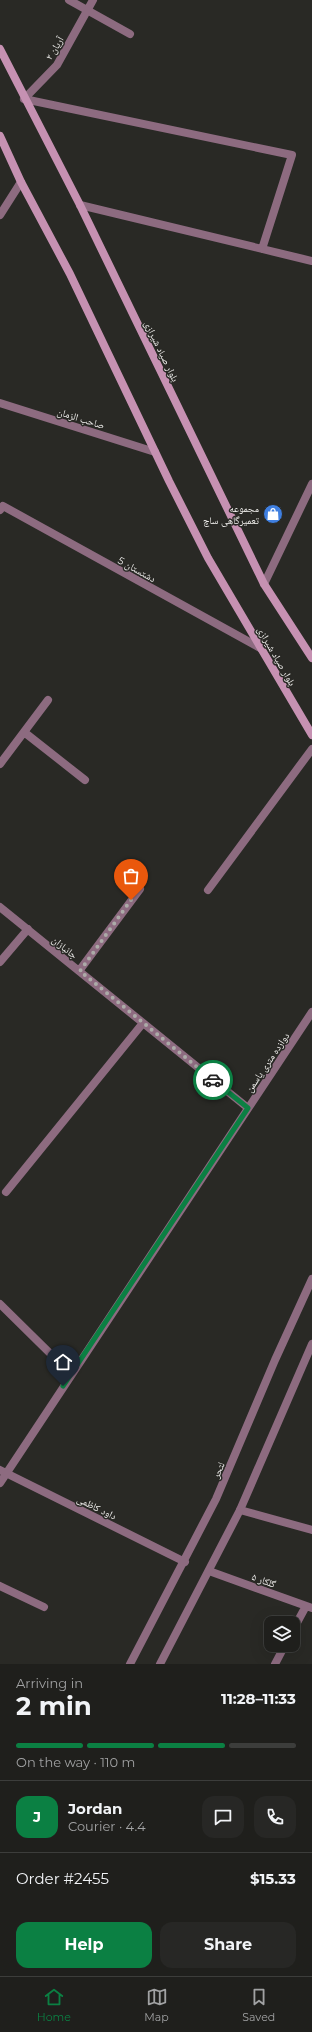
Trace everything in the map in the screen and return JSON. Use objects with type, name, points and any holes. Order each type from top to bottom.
[{"type":"main road","name":"بلوار صیاد شیرازی","points":[[0,48],[24,98],[80,205],[264,584],[312,658]]},
{"type":"main road","name":"بلوار صیاد شیرازی","points":[[0,136],[21,182],[70,274],[155,452],[208,558],[312,735]]},
{"type":"street","points":[[69,0],[88,9],[130,34]]},
{"type":"street","name":"آریان ۲","points":[[24,98],[57,65],[93,0]]},
{"type":"street","points":[[24,98],[292,155],[262,249]]},
{"type":"street","points":[[0,215],[21,182]]},
{"type":"street","points":[[80,205],[312,261]]},
{"type":"street","name":"صاحب الزمان","points":[[0,404],[155,452]]},
{"type":"street","points":[[264,584],[312,484]]},
{"type":"street","name":"دشتستان 5","points":[[1,508],[262,649]]},
{"type":"street","points":[[0,764],[48,700]]},
{"type":"street","points":[[24,732],[85,780]]},
{"type":"street","points":[[208,890],[312,749]]},
{"type":"street","points":[[80,971],[140,889]]},
{"type":"street","name":"جانبازان","points":[[0,907],[248,1108]]},
{"type":"street","points":[[0,962],[28,929]]},
{"type":"street","name":"دوازده متری یاسمن","points":[[0,1484],[3,1472],[72,1374],[312,1012]]},
{"type":"street","points":[[6,1192],[143,1023]]},
{"type":"street","name":"لتحر","points":[[130,1664],[185,1562],[216,1499],[275,1360],[312,1279]]},
{"type":"street","points":[[0,1304],[72,1374]]},
{"type":"street","points":[[160,1664],[240,1510],[308,1362],[312,1344]]},
{"type":"street","name":"داود کاظمی","points":[[3,1472],[185,1562]]},
{"type":"street","points":[[240,1510],[312,1530]]},
{"type":"street","name":"گلکار ۵","points":[[209,1571],[309,1607]]},
{"type":"street","points":[[0,1586],[44,1607]]},
{"type":"street","points":[[300,1620],[309,1607]]},
{"type":"street","points":[[275,1664],[281,1652]]},
{"type":"way so far","points":[[131,900],[80,971],[213,1080]]},
{"type":"place","name":"مجموعه تعمیرگاهی ساچ","points":[[273,514]]},
{"type":"route","points":[[63,1386],[248,1108],[213,1080]]}]
